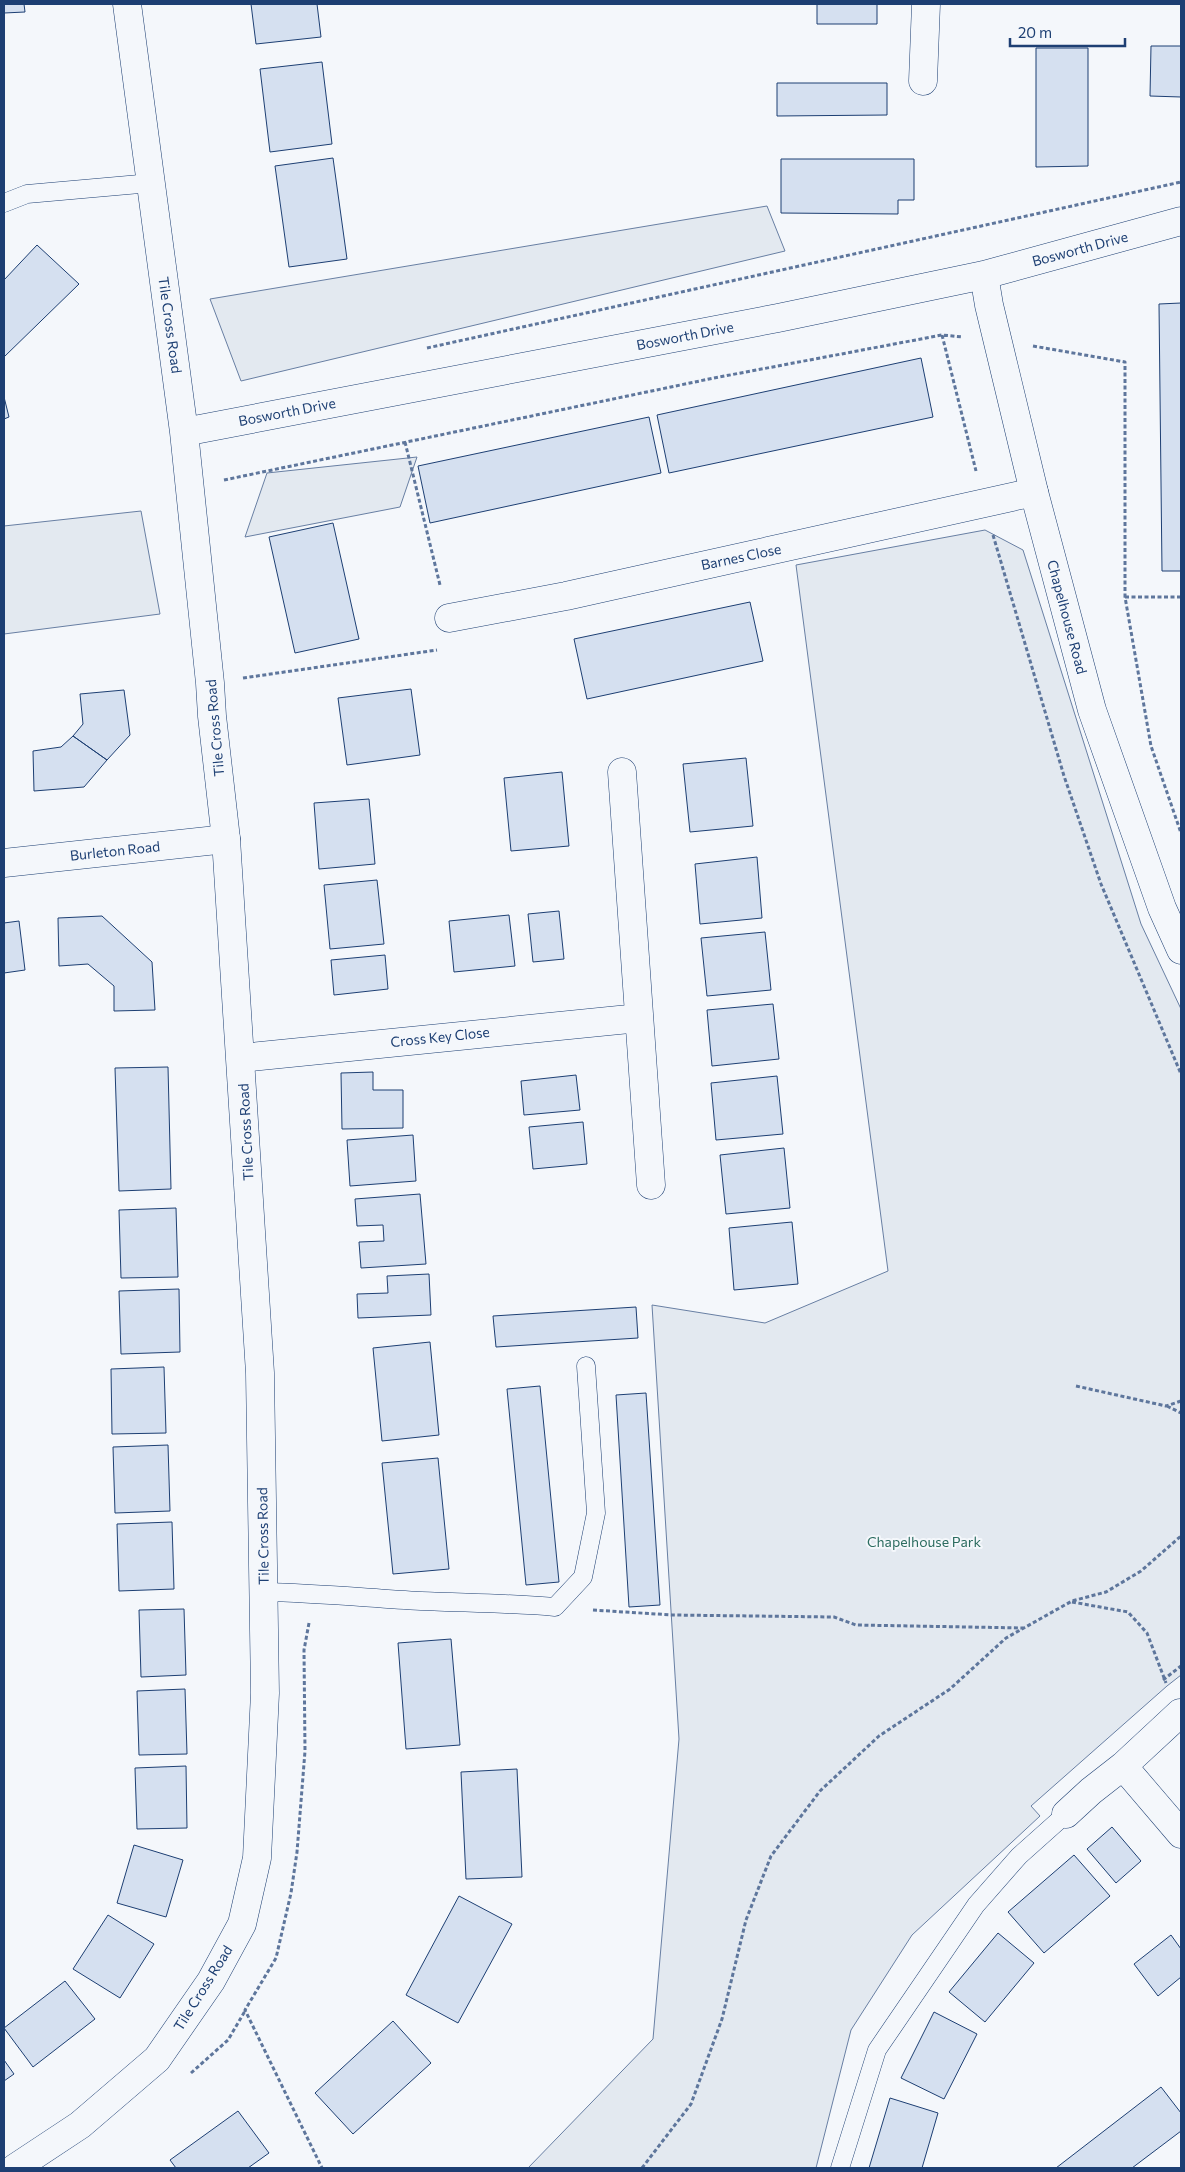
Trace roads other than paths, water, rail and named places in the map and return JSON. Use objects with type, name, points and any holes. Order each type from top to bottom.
[{"type":"street","name":"Tile Cross Road","points":[[14,2168],[80,2125],[157,2059],[212,1981],[242,1924],[257,1858],[265,1693],[260,1374],[226,839],[184,432],[126,4]]},
{"type":"street","points":[[923,81],[926,4]]},
{"type":"street","name":"Bosworth Drive","points":[[184,432],[778,318],[984,275],[1181,221]]},
{"type":"street","name":"Chapelhouse Road","points":[[984,275],[988,305],[1034,492],[1092,710],[1162,908],[1181,950]]},
{"type":"street","name":"Barnes Close","points":[[449,618],[566,596],[1034,492]]},
{"type":"street","points":[[622,772],[651,1185]]},
{"type":"street","name":"Burleton Road","points":[[4,863],[226,839]]},
{"type":"street","name":"Cross Key Close","points":[[241,1058],[639,1018]]},
{"type":"street","points":[[1066,1814],[1123,1766],[1181,1712]]},
{"type":"street","points":[[1123,1766],[1181,1834]]},
{"type":"lane","points":[[4,203],[27,194],[151,183]]},
{"type":"lane","points":[[264,1592],[555,1606],[583,1577],[596,1513],[586,1366]]},
{"type":"lane","points":[[840,2168],[877,2050],[976,1904],[1019,1856],[1066,1814]]},
{"type":"park label","name":"Chapelhouse Park","points":[[924,1542]]}]
